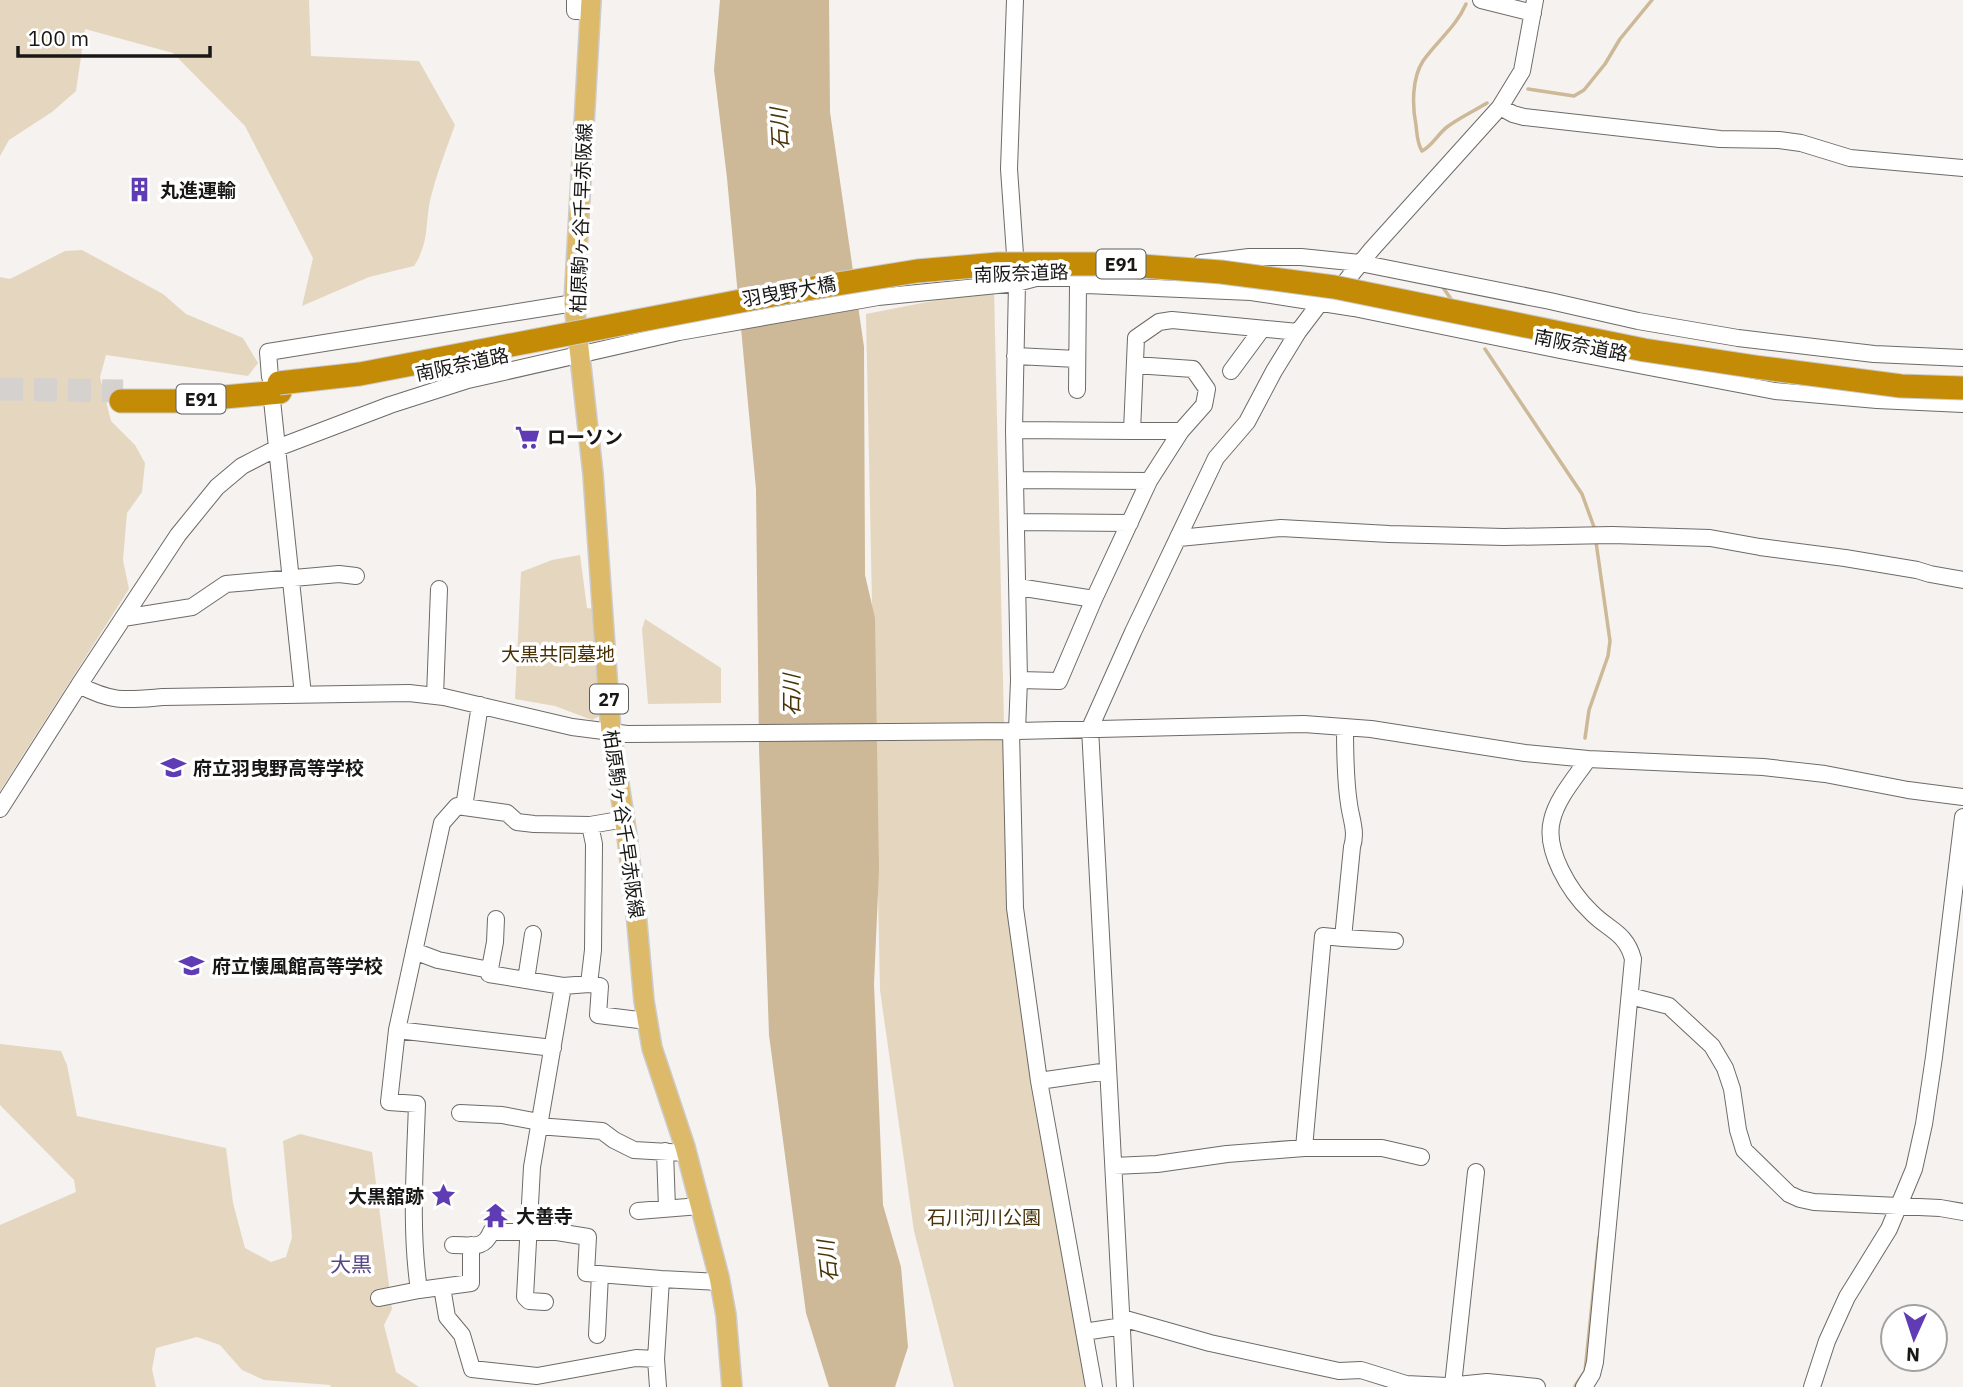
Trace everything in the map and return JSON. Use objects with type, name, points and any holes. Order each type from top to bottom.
[{"type":"highway","name":"南阪奈道路","points":[[122,396],[180,401],[275,388],[788,292],[917,271],[998,264],[1116,264],[1221,272],[1334,287],[1644,350],[1756,368],[1901,386],[1963,388]]},
{"type":"highway","name":"南阪奈道路","points":[[275,388],[364,385],[478,360],[792,300],[921,279],[1011,271],[1117,272],[1219,279],[1332,296],[1755,379],[1900,394],[1963,395]]},
{"type":"main road","name":"柏原駒ヶ谷千早赤阪線","points":[[585,4],[574,303],[588,352],[593,474],[625,819],[652,1048],[686,1153],[720,1282],[726,1315],[732,1387]]},
{"type":"street","points":[[1015,0],[1009,169],[1017,282],[1014,430],[1019,680],[1009,731],[1015,908],[1038,1081],[1094,1387]]},
{"type":"street","points":[[1125,1387],[1090,728],[1216,458],[1247,422],[1298,332],[1320,303],[1346,281],[1500,107],[1522,71],[1534,6],[1481,0]]},
{"type":"street","points":[[1500,107],[1524,117],[1720,139],[1779,140],[1801,143],[1850,158],[1963,169]]},
{"type":"street","points":[[1017,282],[1036,278],[1089,278],[1249,257],[1301,257],[1360,263],[1637,321],[1738,338],[1874,354],[1963,358]]},
{"type":"street","points":[[1017,282],[1251,292],[1775,391],[1963,404]]},
{"type":"street","name":"羽曳野大橋","points":[[0,809],[178,534],[218,486],[242,466],[277,447],[390,405],[468,380],[588,352],[679,332],[878,297],[1017,282]]},
{"type":"street","points":[[1077,390],[1079,285]]},
{"type":"street","points":[[303,695],[277,447],[275,388],[268,352],[574,303]]},
{"type":"street","points":[[1132,431],[1136,338],[1159,322],[1172,320],[1298,332]]},
{"type":"street","points":[[1231,371],[1262,329]]},
{"type":"street","points":[[1016,356],[1077,359]]},
{"type":"street","points":[[1019,680],[1059,681],[1094,598],[1149,481],[1181,431],[1204,405],[1207,389],[1193,369],[1135,365]]},
{"type":"street","points":[[1014,430],[1181,431]]},
{"type":"street","points":[[1015,480],[1149,481]]},
{"type":"street","points":[[1016,522],[1129,523]]},
{"type":"street","points":[[1179,538],[1281,528],[1504,537],[1612,535],[1710,538],[1845,558],[1963,580]]},
{"type":"street","points":[[123,618],[192,607],[226,584],[339,574],[356,576]]},
{"type":"street","points":[[1018,587],[1094,598]]},
{"type":"street","points":[[435,696],[439,589]]},
{"type":"street","points":[[79,685],[111,699],[409,693],[480,705],[572,727],[619,734],[1009,731],[1304,723],[1371,729],[1525,753],[1588,759],[1763,767],[1825,774],[1908,790],[1963,797]]},
{"type":"street","points":[[464,807],[480,705]]},
{"type":"street","points":[[1343,938],[1355,838],[1346,779],[1345,727]]},
{"type":"street","points":[[1584,1387],[1595,1362],[1633,959],[1623,937],[1591,913],[1573,891],[1557,861],[1551,838],[1552,820],[1561,800],[1588,759]]},
{"type":"street","points":[[419,1290],[414,1224],[416,1104],[389,1102],[397,1030],[442,823],[457,806],[507,813],[517,822],[590,825],[625,819]]},
{"type":"street","points":[[1812,1387],[1827,1341],[1847,1297],[1889,1229],[1914,1169],[1934,1057],[1963,817]]},
{"type":"street","points":[[589,984],[593,950],[594,844],[590,825]]},
{"type":"street","points":[[496,919],[489,974],[563,986],[600,986],[598,1015],[647,1021]]},
{"type":"street","points":[[526,979],[533,934]]},
{"type":"street","points":[[1304,1148],[1323,936],[1395,942]]},
{"type":"street","points":[[415,951],[438,960],[490,970]]},
{"type":"street","points":[[545,1302],[529,1301],[525,1297],[528,1232],[532,1167],[563,986]]},
{"type":"street","points":[[1630,996],[1669,1006],[1712,1045],[1725,1068],[1732,1089],[1744,1150],[1789,1194],[1814,1202],[1963,1212]]},
{"type":"street","points":[[397,1030],[553,1048]]},
{"type":"street","points":[[1038,1081],[1108,1070]]},
{"type":"street","points":[[460,1113],[502,1115],[539,1124],[602,1131],[634,1150],[686,1153]]},
{"type":"street","points":[[1114,1166],[1304,1148],[1382,1148],[1421,1157]]},
{"type":"street","points":[[665,1152],[667,1209]]},
{"type":"street","points":[[1453,1385],[1476,1172]]},
{"type":"street","points":[[638,1211],[700,1206]]},
{"type":"street","points":[[453,1245],[481,1245],[487,1241],[491,1232],[557,1231],[589,1237],[586,1273],[720,1282]]},
{"type":"street","points":[[379,1298],[471,1283],[471,1245]]},
{"type":"street","points":[[597,1335],[600,1274]]},
{"type":"street","points":[[658,1387],[656,1359],[661,1279]]},
{"type":"street","points":[[442,1287],[447,1317],[462,1335],[472,1369],[523,1381],[537,1376],[636,1359],[656,1359]]},
{"type":"street","points":[[1084,1332],[1122,1322],[1339,1371],[1361,1370],[1406,1384],[1453,1385],[1487,1382],[1537,1387]]},
{"type":"green space","points":[[0,0],[309,0],[311,56],[419,61],[455,125],[432,193],[423,247],[414,266],[369,277],[302,306],[313,258],[245,126],[173,53],[85,29],[76,91],[52,112],[9,140],[0,156]]},
{"type":"green space","points":[[82,250],[163,294],[186,314],[243,338],[258,363],[248,376],[106,355],[100,377],[111,421],[135,445],[145,463],[142,492],[127,513],[123,560],[129,589],[0,791],[0,277],[10,279],[65,251]]},
{"type":"green space","name":"石川河川公園","points":[[994,289],[1008,897],[1088,1387],[954,1387],[914,1231],[880,990],[866,314]]},
{"type":"green space","name":"大黒共同墓地","points":[[580,555],[587,608],[596,609],[600,716],[592,720],[555,706],[515,699],[521,572],[552,560]]},
{"type":"green space","points":[[645,619],[721,668],[721,703],[648,704],[642,629]]},
{"type":"green space","points":[[0,1044],[61,1051],[67,1065],[77,1116],[226,1148],[233,1203],[245,1248],[271,1262],[286,1257],[292,1237],[283,1141],[300,1134],[372,1152],[392,1309],[384,1325],[396,1372],[419,1387],[331,1387],[264,1380],[242,1370],[220,1345],[197,1337],[156,1348],[152,1369],[156,1387],[0,1387],[0,1225],[76,1192],[74,1180],[0,1105]]},
{"type":"water","name":"石川","points":[[720,0],[829,0],[830,112],[864,347],[865,575],[875,618],[879,870],[874,984],[883,1205],[901,1267],[908,1347],[895,1387],[829,1387],[806,1313],[769,1035],[759,748],[756,489],[727,178],[714,70]]},
{"type":"waterway","points":[[1528,89],[1574,96],[1584,90],[1652,0]]},
{"type":"waterway","points":[[1466,4],[1457,20],[1419,68],[1414,109],[1417,138],[1422,151],[1447,127],[1487,103]]},
{"type":"waterway","points":[[1442,286],[1453,302]]},
{"type":"waterway","points":[[1485,349],[1582,494],[1594,527]]},
{"type":"waterway","points":[[1585,738],[1589,710],[1608,656],[1610,641],[1596,542]]},
{"type":"waterway","points":[[1575,1386],[1585,1371],[1599,1237]]},
{"type":"tunnel","points":[[0,389],[123,391]]},
{"type":"place","name":"丸進運輸","points":[[140,190]]},
{"type":"place","name":"ローソン","points":[[527,437]]},
{"type":"place","name":"府立羽曳野高等学校","points":[[173,768]]},
{"type":"place","name":"府立懐風館高等学校","points":[[192,966]]},
{"type":"place","name":"大黒舘跡","points":[[444,1196]]},
{"type":"place","name":"大善寺","points":[[496,1216]]},
{"type":"district","name":"大黒","points":[[351,1264]]}]
